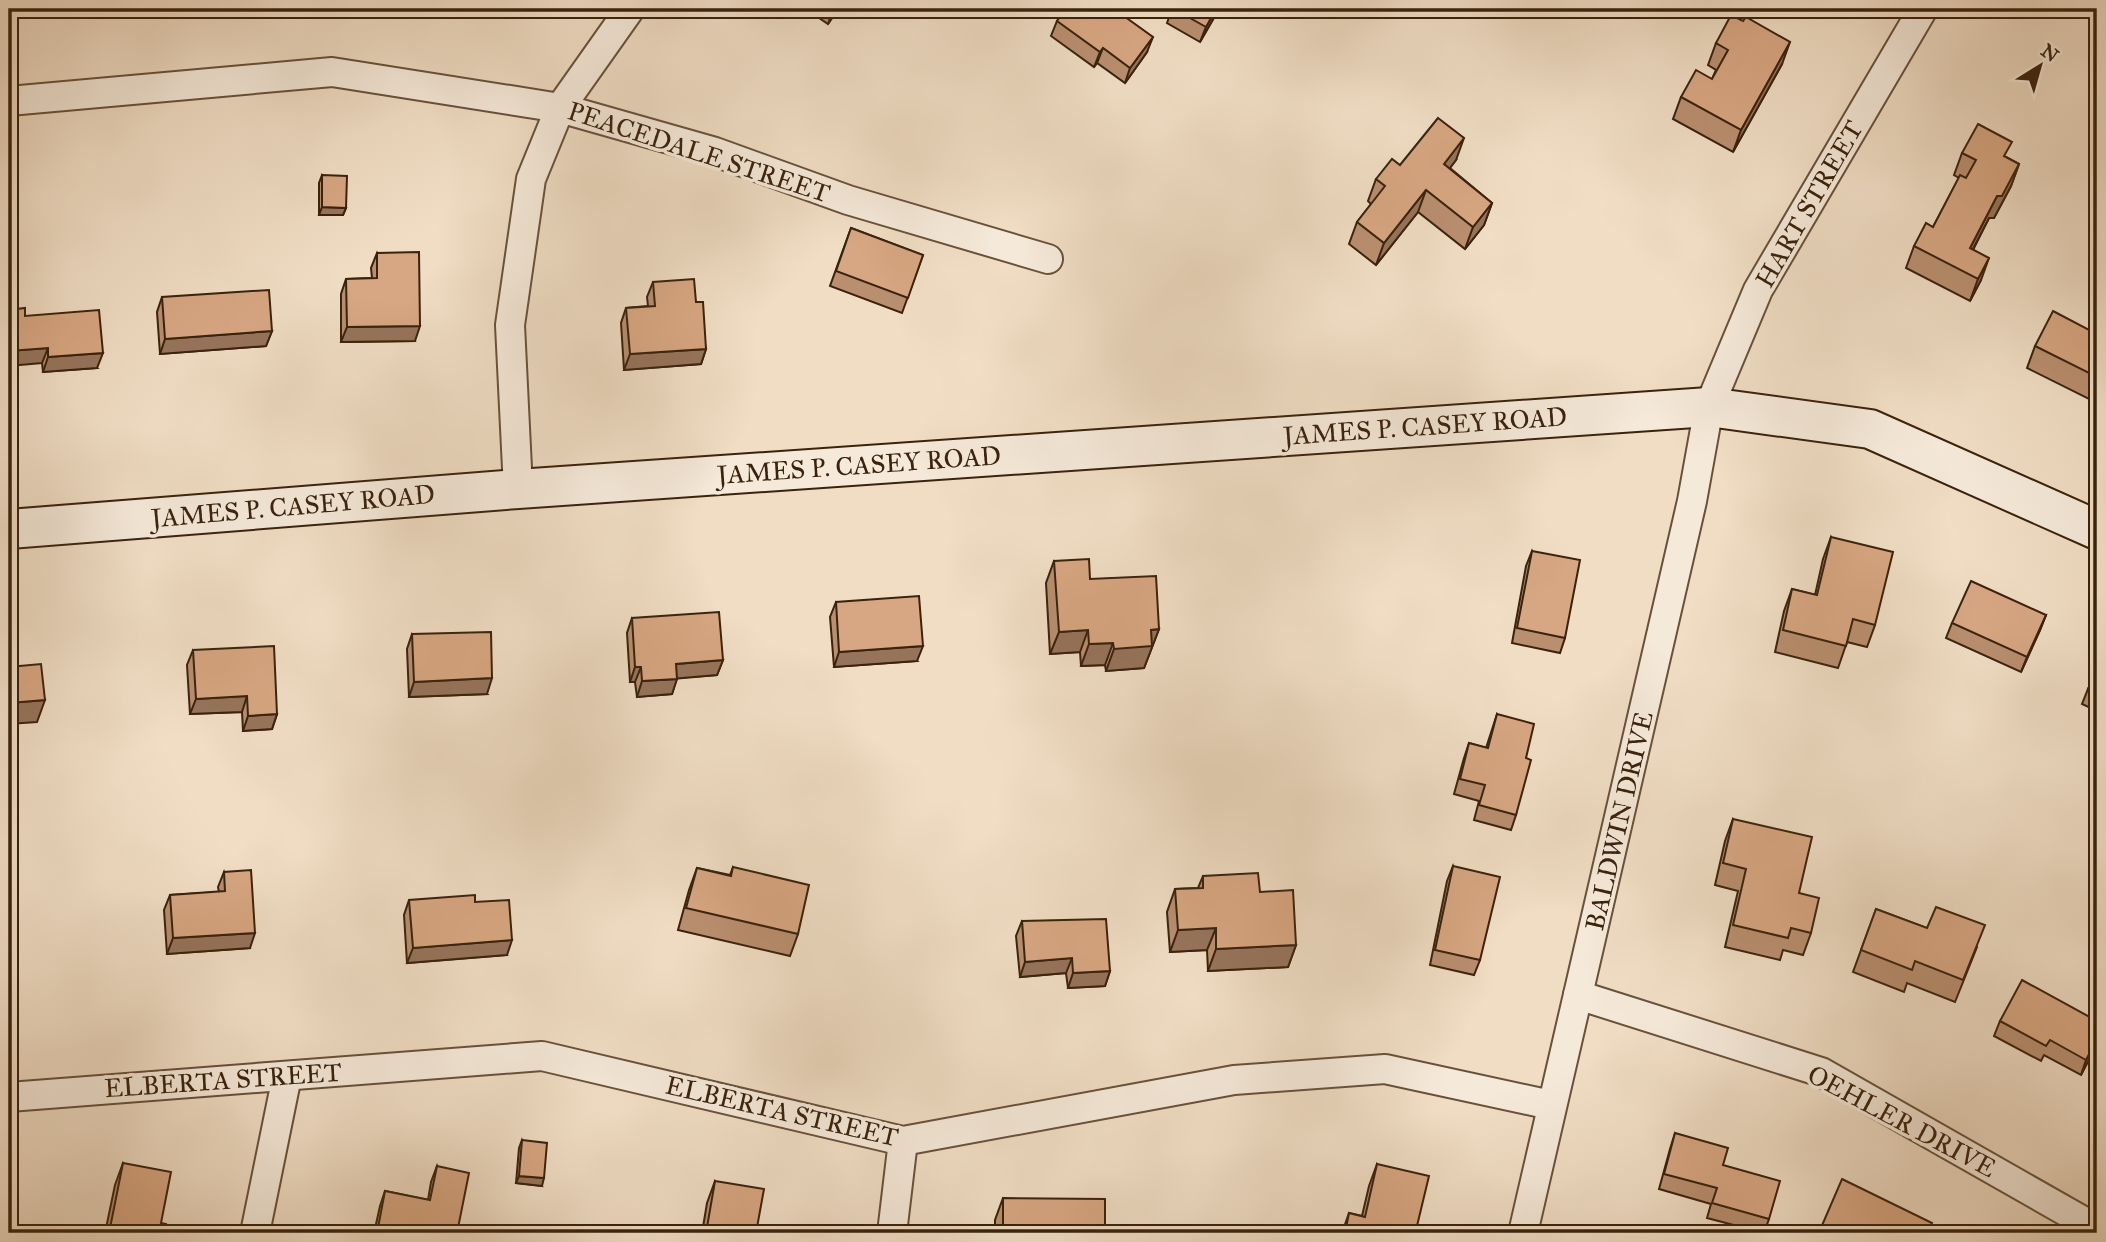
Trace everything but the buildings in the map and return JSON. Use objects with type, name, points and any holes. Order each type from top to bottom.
[{"type":"main road","name":"JAMES P. CASEY ROAD","points":[[9,529],[518,489],[1709,407]]},
{"type":"main road","points":[[1709,407],[1870,429],[2097,530]]},
{"type":"street","points":[[518,489],[510,325],[531,179],[561,108],[630,9]]},
{"type":"street","name":"HART STREET","points":[[1709,407],[1758,290],[1923,9]]},
{"type":"street","name":"PEACEDALE STREET","points":[[9,100],[332,72],[561,108],[715,152],[848,200],[1048,259]]},
{"type":"street","name":"BALDWIN DRIVE","points":[[1523,1233],[1692,501],[1709,407]]},
{"type":"street","name":"OEHLER DRIVE","points":[[1578,995],[1821,1072],[2097,1229]]},
{"type":"street","name":"ELBERTA STREET","points":[[9,1097],[542,1056],[903,1141],[1234,1080],[1385,1069],[1551,1105]]},
{"type":"street","points":[[255,1233],[287,1076]]},
{"type":"street","points":[[892,1233],[903,1141]]}]
